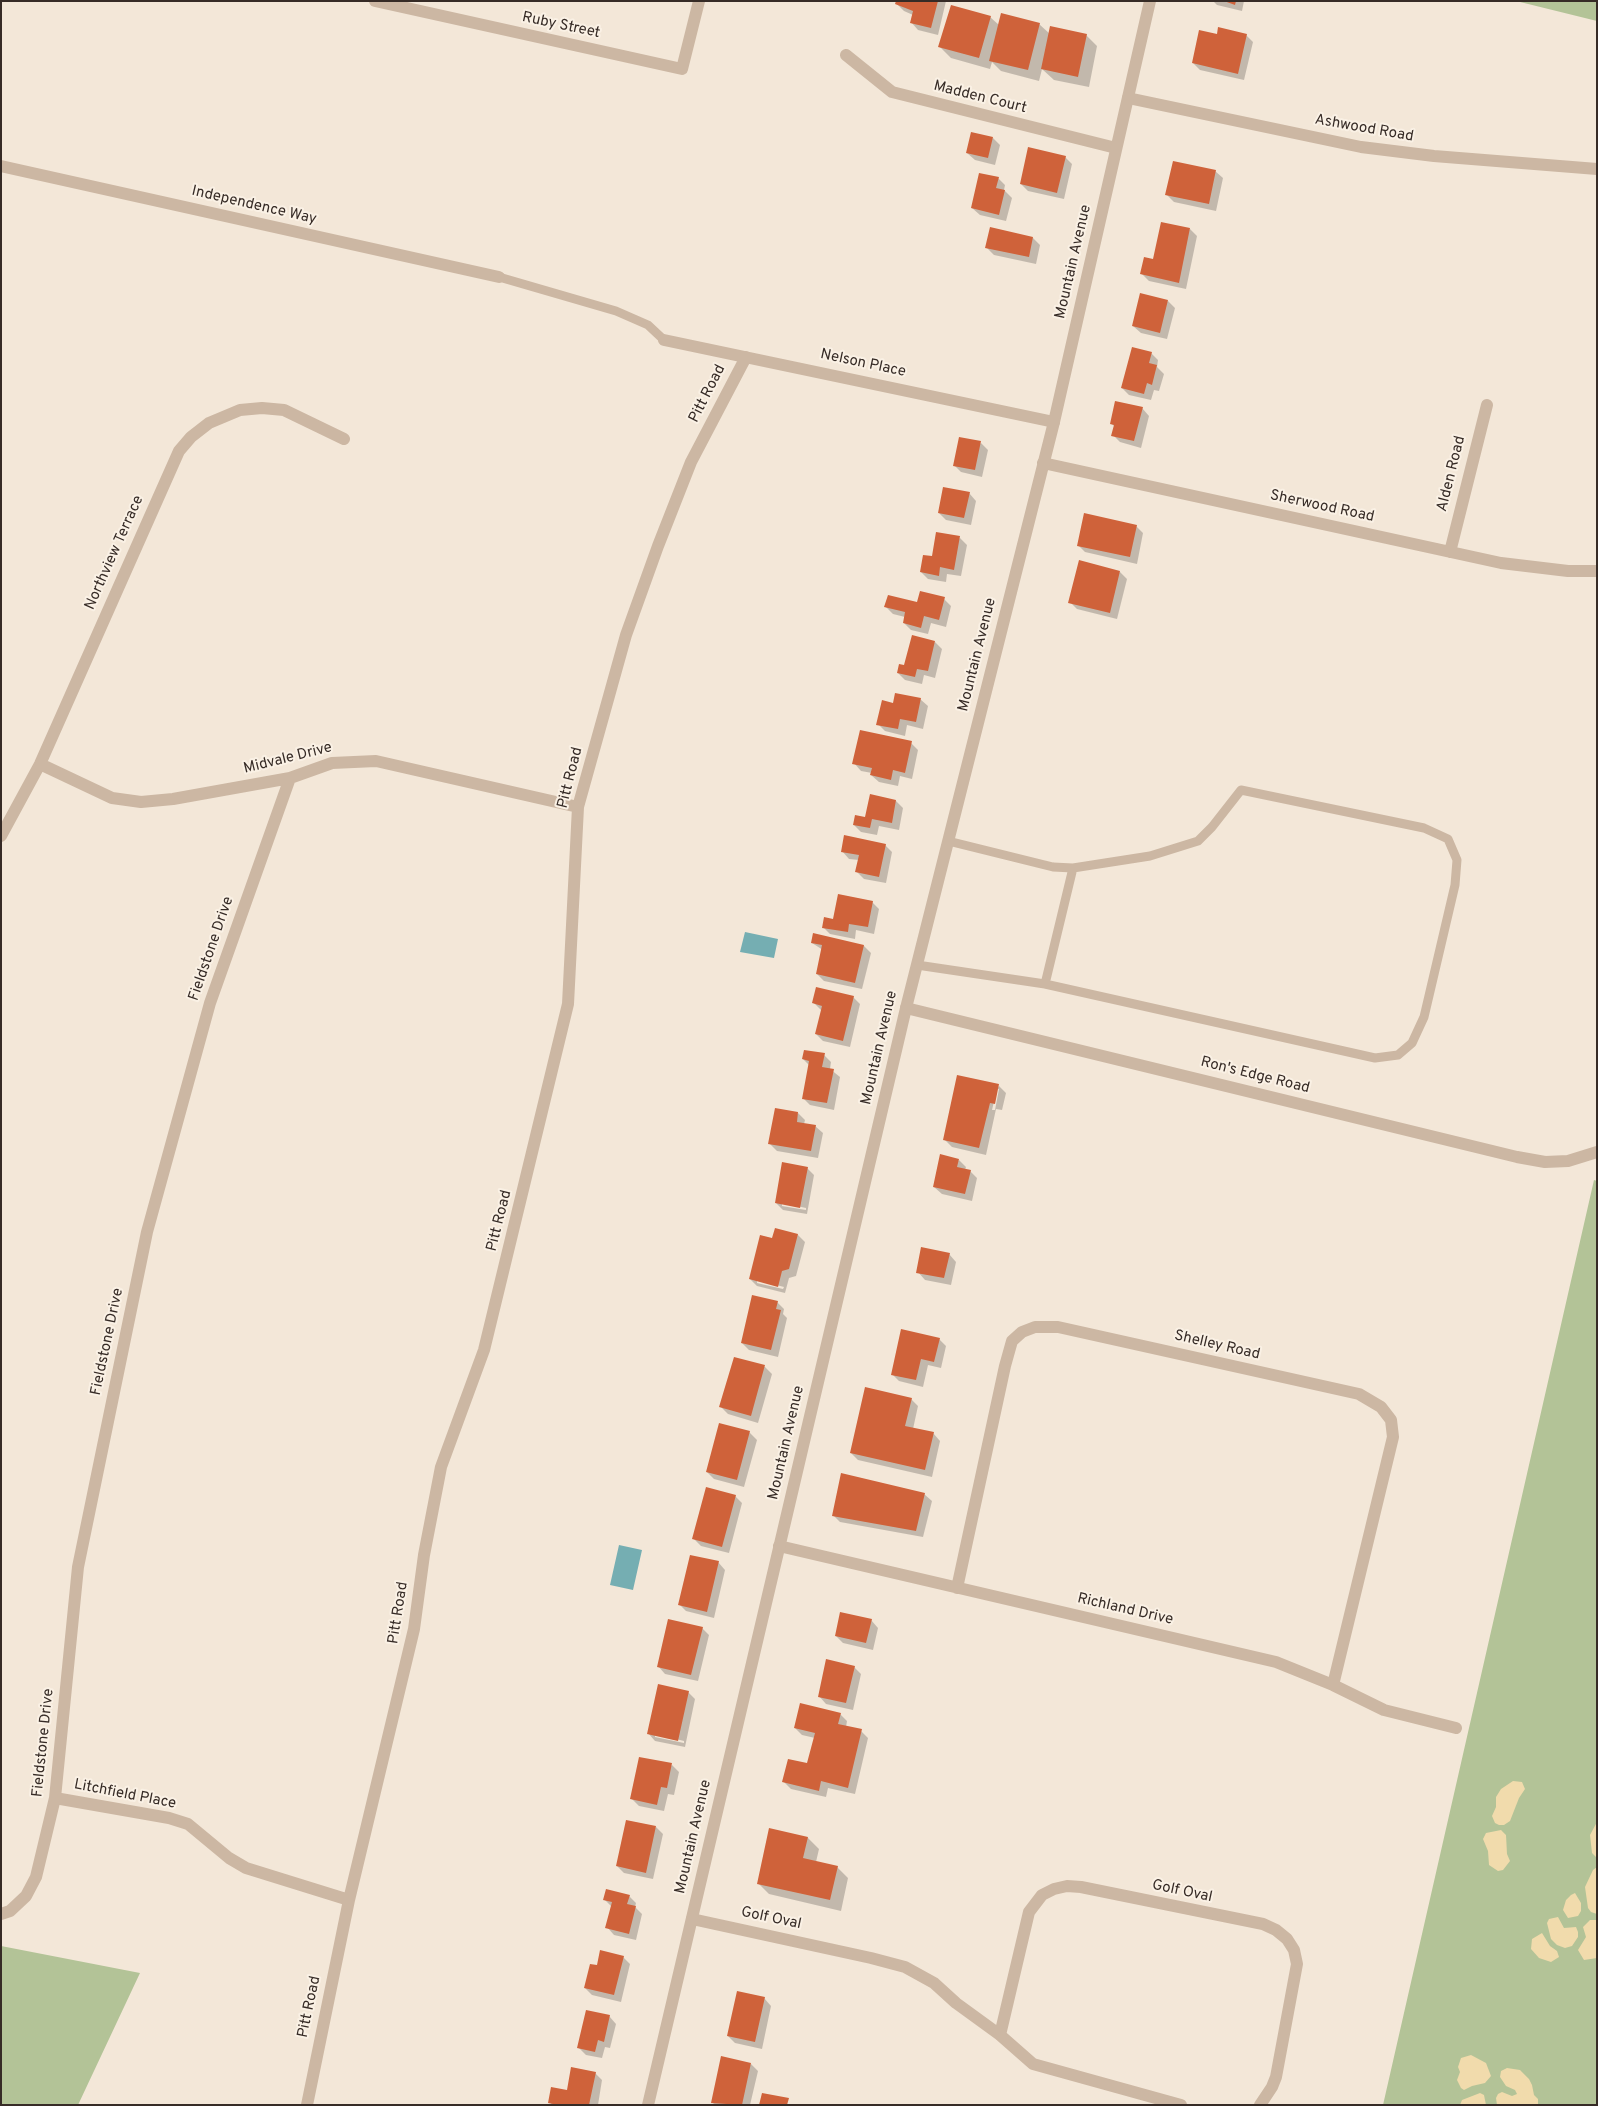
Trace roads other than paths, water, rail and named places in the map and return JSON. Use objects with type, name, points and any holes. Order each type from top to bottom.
[{"type":"street","name":"Ruby Street","points":[[376,1],[682,69],[699,1]]},
{"type":"street","name":"Mountain Avenue","points":[[648,2105],[906,1008],[1054,422],[1150,1]]},
{"type":"street","name":"Madden Court","points":[[846,56],[892,92],[1116,148]]},
{"type":"street","name":"Ashwood Road","points":[[1128,98],[1361,147],[1434,156],[1597,169]]},
{"type":"street","name":"Independence Way","points":[[1,166],[499,277]]},
{"type":"street","name":"Nelson Place","points":[[664,340],[1054,422]]},
{"type":"street","name":"Pitt Road","points":[[307,2105],[349,1900],[414,1629],[424,1554],[441,1468],[484,1350],[568,1004],[578,807],[626,635],[658,546],[691,462],[746,357]]},
{"type":"street","name":"Alden Road","points":[[1450,552],[1487,405]]},
{"type":"street","name":"Northview Terrace","points":[[1,836],[40,764],[176,454],[191,437],[209,423],[229,414],[262,408],[284,410],[344,439]]},
{"type":"street","name":"Sherwood Road","points":[[1043,463],[1501,563],[1568,571],[1597,571]]},
{"type":"street","name":"Midvale Drive","points":[[40,764],[112,798],[141,802],[173,799],[290,778],[332,763],[376,761],[578,807]]},
{"type":"street","name":"Fieldstone Drive","points":[[1,1914],[10,1911],[26,1896],[36,1877],[55,1798],[78,1567],[147,1232],[210,1003],[290,778]]},
{"type":"street","name":"Ron's Edge Road","points":[[906,1008],[1516,1157],[1545,1162],[1568,1161],[1597,1152]]},
{"type":"street","name":"Shelley Road","points":[[957,1588],[1012,1342],[1022,1332],[1035,1326],[1058,1327],[1358,1394],[1381,1407],[1391,1420],[1392,1437],[1333,1685]]},
{"type":"street","name":"Richland Drive","points":[[779,1546],[1276,1662],[1333,1685],[1384,1710],[1456,1728]]},
{"type":"street","name":"Litchfield Place","points":[[55,1798],[169,1818],[188,1824],[229,1858],[246,1868],[349,1900]]},
{"type":"street","name":"Golf Oval","points":[[1000,2035],[1029,1912],[1042,1895],[1054,1888],[1067,1886],[1081,1887],[1263,1924],[1276,1930],[1287,1939],[1294,1950],[1297,1964],[1276,2077],[1260,2105]]},
{"type":"street","name":"Golf Oval","points":[[692,1918],[905,1967],[934,1983],[956,2003],[1000,2035],[1033,2064],[1181,2105]]},
{"type":"lane","points":[[499,277],[616,311],[648,325],[664,340]]},
{"type":"lane","points":[[917,965],[1045,984],[1375,1058],[1398,1055],[1412,1043],[1424,1018],[1455,885],[1457,860],[1448,839],[1424,828],[1240,790],[1212,827],[1198,841],[1150,856],[1073,868],[1053,867],[948,841]]},
{"type":"lane","points":[[1045,984],[1073,868]]},
{"type":"water","points":[[745,932],[778,939],[774,958],[740,952]]},
{"type":"water","points":[[619,1545],[642,1550],[633,1590],[610,1585]]}]
